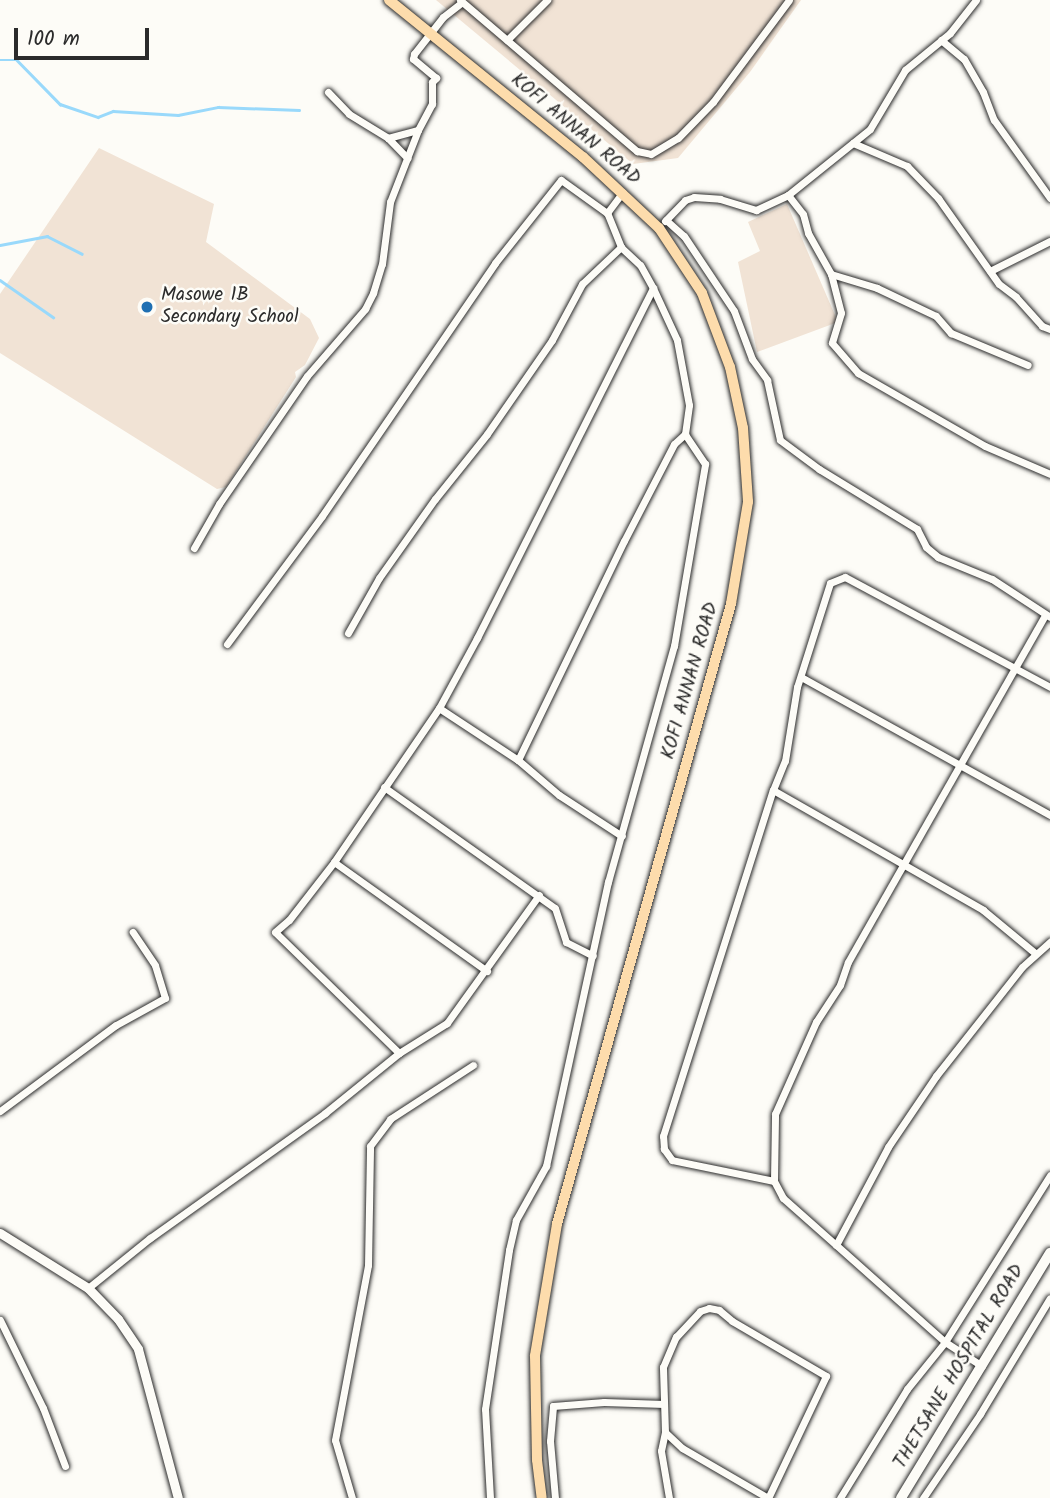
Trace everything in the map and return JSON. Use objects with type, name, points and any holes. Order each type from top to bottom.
[{"type":"main road","name":"KOFI ANNAN ROAD","points":[[389,0],[663,224],[702,293],[730,366],[743,428],[748,502],[732,604],[557,1224],[535,1356],[537,1460],[542,1498]]},
{"type":"main road","name":"THETSANE HOSPITAL ROAD","points":[[901,1498],[1050,1253]]},
{"type":"street","points":[[508,40],[547,0]]},
{"type":"street","points":[[194,548],[219,504],[307,376],[365,309],[382,264],[390,202],[418,130],[432,104],[432,82],[436,78],[414,59],[414,54],[429,32],[461,1],[637,151],[651,154],[678,138],[713,102],[789,0]]},
{"type":"street","points":[[976,0],[941,40],[905,71],[870,129],[827,167],[788,195],[755,210],[720,199],[694,197],[685,200],[663,224],[684,236],[731,303],[752,359],[767,380],[780,440],[819,469],[917,529],[926,547],[938,557],[992,579],[1047,616],[1014,668],[848,962],[840,985],[816,1022],[775,1114],[774,1181],[783,1198],[945,1342],[982,1366]]},
{"type":"street","points":[[941,40],[964,59],[983,92],[994,120],[1050,198]]},
{"type":"street","points":[[328,92],[349,114],[387,138],[407,159]]},
{"type":"street","points":[[387,138],[418,130]]},
{"type":"street","points":[[853,143],[907,166],[938,198],[990,271],[1036,321],[1050,329]]},
{"type":"street","points":[[227,644],[322,516],[495,263],[561,180],[607,213],[621,247],[640,265],[677,340],[689,405],[685,434],[674,444],[624,541],[518,760]]},
{"type":"street","points":[[607,213],[623,192]]},
{"type":"street","points":[[788,195],[803,214],[808,233],[831,274],[835,300],[841,313],[832,342],[858,373],[985,446],[1050,474]]},
{"type":"street","points":[[990,271],[1050,241]]},
{"type":"street","points":[[348,633],[379,578],[435,499],[487,434],[552,340],[582,284],[621,247]]},
{"type":"street","points":[[831,274],[877,288],[933,314],[951,333],[1028,365]]},
{"type":"street","points":[[399,1053],[275,932],[289,920],[334,862],[439,708],[653,288]]},
{"type":"street","points":[[490,1498],[485,1409],[509,1250],[516,1220],[546,1166],[608,882],[674,646],[695,534],[705,464],[685,434]]},
{"type":"street","points":[[774,1181],[672,1160],[664,1149],[663,1136],[773,790],[785,761],[801,677],[830,583],[845,577],[1050,687]]},
{"type":"street","points":[[801,677],[1050,815]]},
{"type":"street","points":[[439,708],[518,760],[559,795],[622,836]]},
{"type":"street","points":[[384,787],[540,895],[555,908],[566,942],[593,956]]},
{"type":"street","points":[[773,790],[983,910],[1035,953]]},
{"type":"street","points":[[334,862],[486,971]]},
{"type":"street","points":[[88,1288],[150,1238],[325,1113],[399,1053],[447,1023],[540,895]]},
{"type":"street","points":[[0,1111],[116,1025],[165,998],[155,965],[133,932]]},
{"type":"street","points":[[836,1245],[888,1147],[936,1076],[1035,953],[1050,942]]},
{"type":"street","points":[[352,1498],[335,1440],[368,1265],[370,1146],[390,1119],[473,1065]]},
{"type":"street","points":[[840,1498],[907,1389],[945,1342],[1050,1175]]},
{"type":"street","points":[[0,1233],[88,1288],[118,1319],[138,1349],[178,1498]]},
{"type":"street","points":[[923,1498],[980,1414],[1050,1298]]},
{"type":"street","points":[[665,1432],[682,1448],[768,1498],[826,1376],[732,1321],[719,1310],[709,1308],[700,1311],[676,1337],[663,1367],[665,1432],[661,1451],[668,1498]]},
{"type":"street","points":[[0,1320],[43,1408],[65,1466]]},
{"type":"street","points":[[555,1498],[550,1441],[553,1406],[604,1402],[664,1404]]},
{"type":"shaded area","points":[[436,0],[801,0],[750,72],[678,158],[633,164]]},
{"type":"shaded area","name":"Masowe 1B Secondary School","points":[[99,148],[214,204],[206,242],[310,319],[319,338],[305,365],[295,372],[296,377],[226,487],[217,489],[0,353],[0,294]]},
{"type":"shaded area","points":[[787,204],[838,322],[757,352],[738,262],[760,251],[748,222]]},
{"type":"waterway","points":[[0,60],[17,60],[60,104],[98,117],[113,111],[178,115],[218,107],[299,110]]},
{"type":"waterway","points":[[0,245],[47,236],[82,254]]},
{"type":"waterway","points":[[0,280],[53,317]]},
{"type":"place","name":"Masowe 1B Secondary School","points":[[147,307]]}]
